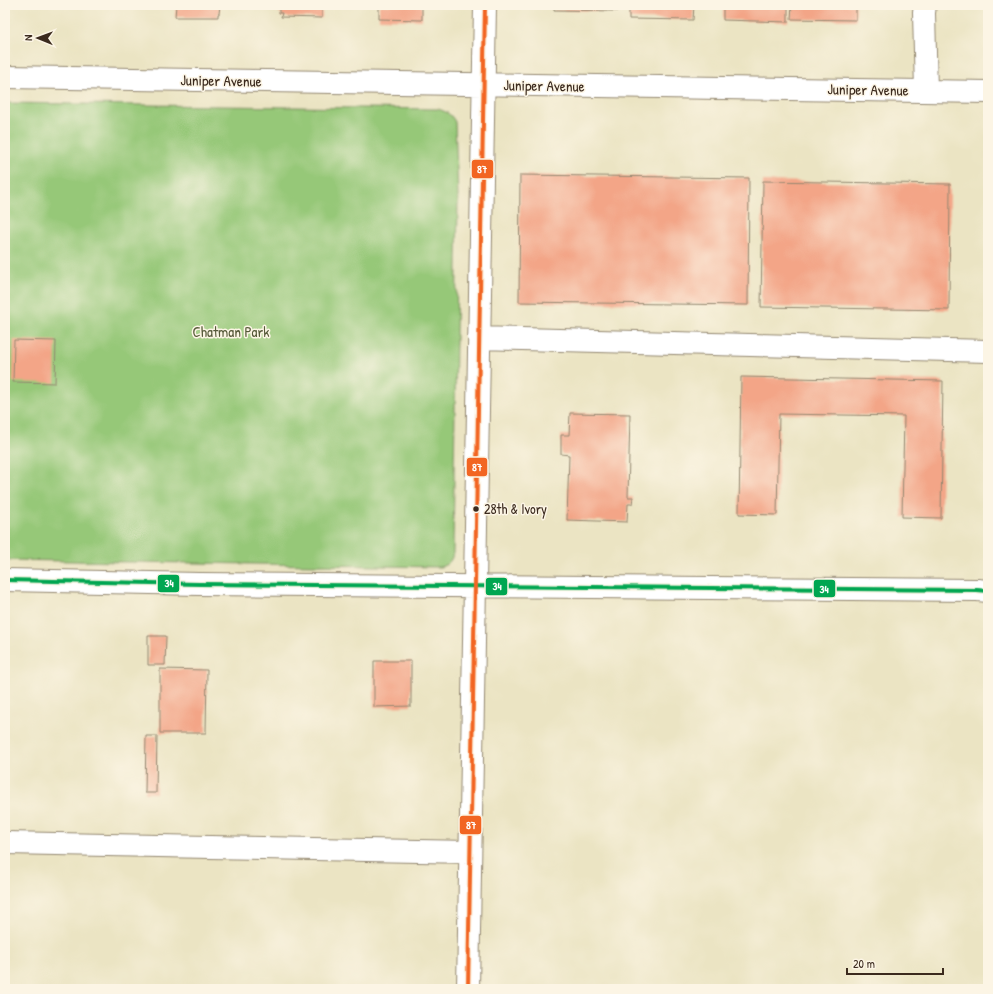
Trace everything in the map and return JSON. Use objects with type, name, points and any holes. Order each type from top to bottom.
[{"type":"street","points":[[468,989],[484,5]]},
{"type":"street","points":[[925,5],[926,91]]},
{"type":"street","name":"Juniper Avenue","points":[[5,77],[988,92]]},
{"type":"street","points":[[479,338],[988,351]]},
{"type":"street","points":[[5,580],[988,591]]},
{"type":"street","points":[[5,843],[470,852]]},
{"type":"green space","name":"Chatman Park","points":[[5,103],[438,109],[446,112],[452,117],[455,122],[458,196],[453,554],[448,563],[440,567],[5,560]]},
{"type":"building","points":[[176,5],[220,5],[218,17],[175,17]]},
{"type":"building","points":[[279,5],[322,5],[322,18],[281,17],[282,13],[279,13]]},
{"type":"building","points":[[379,5],[422,5],[422,20],[379,19]]},
{"type":"building","points":[[554,5],[618,5],[618,11],[554,10]]},
{"type":"building","points":[[629,5],[694,5],[693,20],[629,19]]},
{"type":"building","points":[[723,5],[788,5],[788,22],[723,20]]},
{"type":"building","points":[[792,5],[856,5],[856,20],[791,19]]},
{"type":"building","points":[[520,175],[749,178],[748,305],[519,302]]},
{"type":"building","points":[[763,181],[950,184],[949,310],[761,307]]},
{"type":"building","points":[[14,340],[56,341],[55,383],[13,382]]},
{"type":"building","points":[[741,377],[943,381],[941,518],[902,517],[904,416],[779,414],[777,515],[739,514]]},
{"type":"building","points":[[570,413],[630,414],[628,497],[633,497],[632,504],[628,504],[627,522],[567,520],[569,455],[561,454],[561,435],[569,435]]},
{"type":"building","points":[[148,636],[166,636],[165,665],[148,665]]},
{"type":"building","points":[[374,661],[411,661],[411,706],[374,707]]},
{"type":"building","points":[[160,669],[207,670],[206,733],[160,733]]},
{"type":"building","points":[[146,736],[157,736],[156,793],[145,793]]},
{"type":"transit line","name":"87","points":[[468,989],[485,5]]},
{"type":"transit line","name":"34","points":[[5,580],[199,584],[988,591]]},
{"type":"place","name":"28th & Ivory","points":[[476,509]]}]
